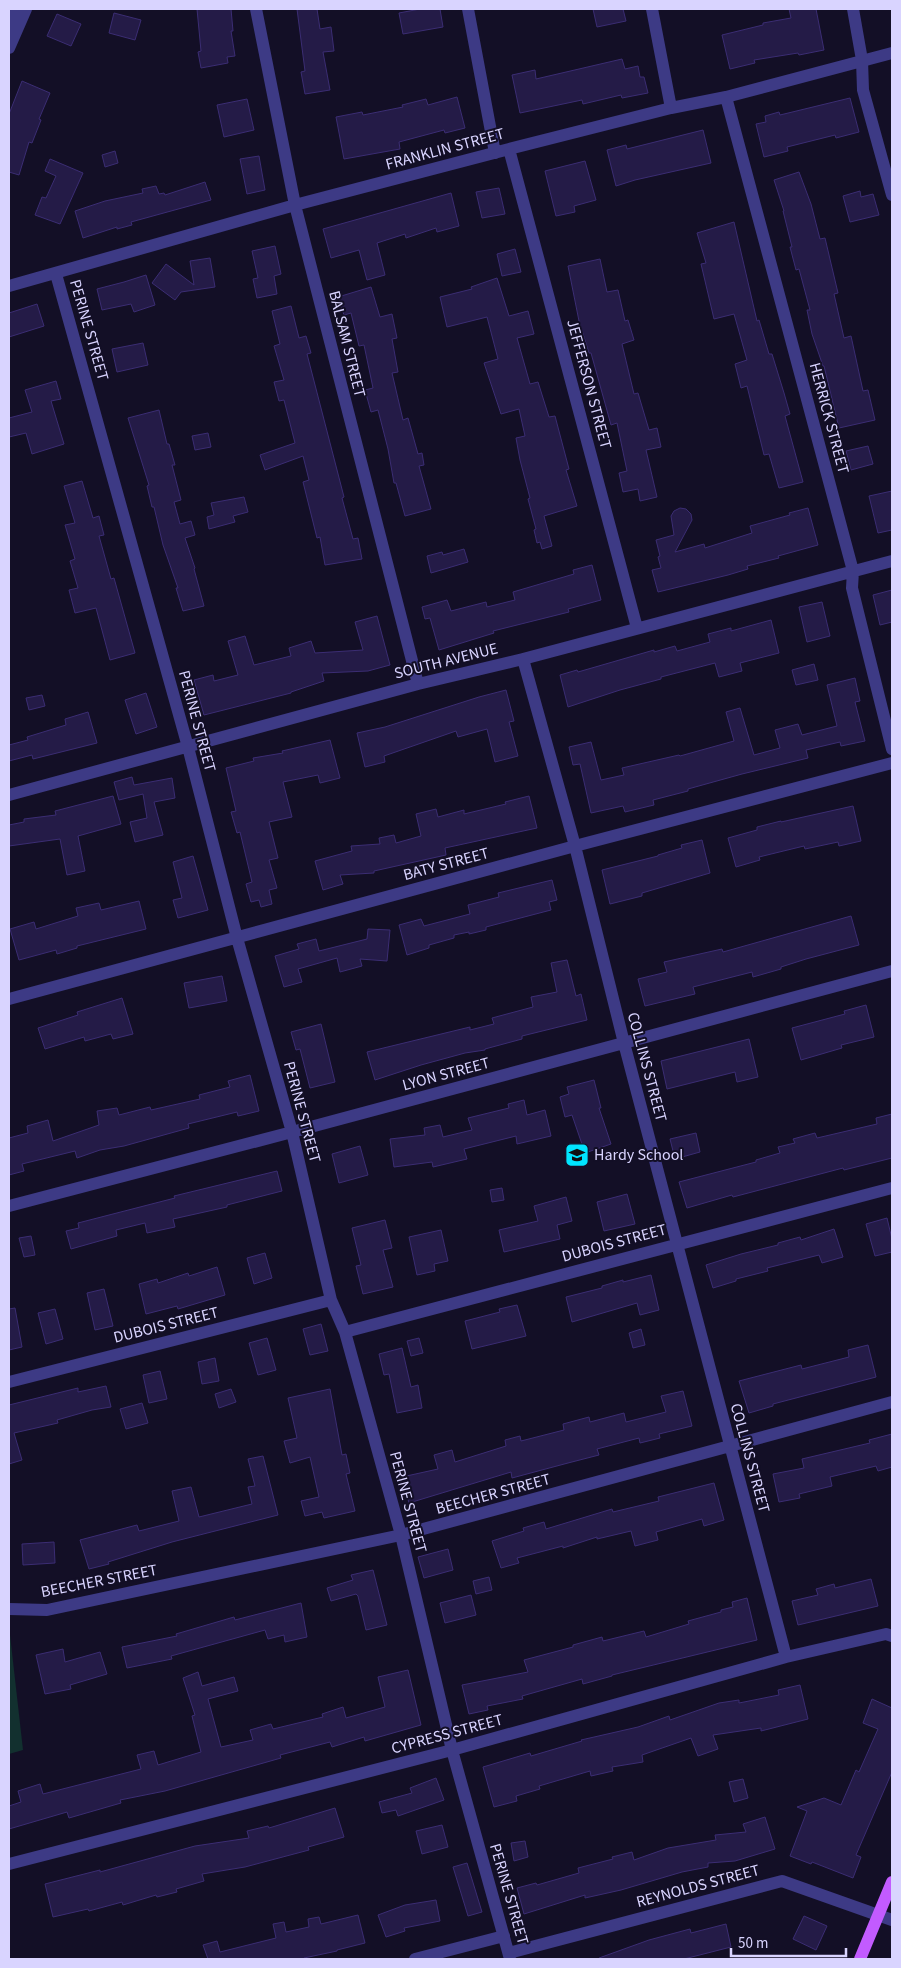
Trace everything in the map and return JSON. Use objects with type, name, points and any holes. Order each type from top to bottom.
[{"type":"main road","points":[[860,1959],[892,1882]]},
{"type":"street","points":[[13,9],[16,30]]},
{"type":"street","points":[[9,48],[26,9]]},
{"type":"street","name":"BALSAM STREET","points":[[256,9],[295,206],[418,684]]},
{"type":"street","points":[[468,9],[495,153]]},
{"type":"street","points":[[652,9],[671,108]]},
{"type":"street","points":[[853,9],[862,60],[863,90],[892,195]]},
{"type":"street","name":"FRANKLIN STREET","points":[[9,286],[295,206],[509,149],[671,108],[726,97],[892,53]]},
{"type":"street","name":"HERRICK STREET","points":[[726,97],[853,571],[852,588],[892,749]]},
{"type":"street","name":"JEFFERSON STREET","points":[[509,149],[637,628]]},
{"type":"street","name":"PERINE STREET","points":[[56,274],[188,747],[237,938],[292,1132],[331,1300],[345,1332],[401,1535],[452,1750],[510,1956]]},
{"type":"street","name":"SOUTH AVENUE","points":[[9,794],[418,684],[523,659],[892,561]]},
{"type":"street","name":"COLLINS STREET","points":[[523,659],[575,846],[624,1043],[786,1657]]},
{"type":"street","name":"BATY STREET","points":[[9,999],[575,846],[892,763]]},
{"type":"street","name":"LYON STREET","points":[[9,1206],[892,971]]},
{"type":"street","name":"DUBOIS STREET","points":[[345,1332],[892,1188]]},
{"type":"street","name":"DUBOIS STREET","points":[[9,1382],[331,1300]]},
{"type":"street","name":"BEECHER STREET","points":[[9,1609],[47,1610],[401,1535],[892,1402]]},
{"type":"street","name":"CYPRESS STREET","points":[[9,1864],[452,1750],[786,1657],[886,1634],[892,1636]]},
{"type":"street","name":"REYNOLDS STREET","points":[[510,1956],[782,1881],[892,1920]]},
{"type":"street","points":[[415,1959],[504,1936]]},
{"type":"green space","points":[[9,1626],[23,1750],[9,1754]]},
{"type":"building","points":[[197,9],[231,9],[233,31],[231,31],[235,56],[227,57],[228,63],[201,68],[198,52],[201,51]]},
{"type":"building","points":[[297,9],[317,9],[320,29],[331,27],[334,51],[323,52],[330,90],[305,94],[301,72],[305,71]]},
{"type":"building","points":[[420,9],[440,9],[443,27],[403,34],[399,13]]},
{"type":"building","points":[[593,9],[623,9],[626,21],[597,27]]},
{"type":"building","points":[[789,9],[816,9],[824,50],[754,60],[755,63],[730,69],[722,35],[763,25],[763,23],[791,18]]},
{"type":"building","points":[[114,13],[141,20],[135,40],[109,33]]},
{"type":"building","points":[[57,14],[81,24],[71,46],[47,36]]},
{"type":"building","points":[[622,59],[625,69],[638,66],[640,77],[644,77],[648,93],[622,98],[621,95],[583,104],[582,100],[520,113],[512,75],[535,70],[536,79]]},
{"type":"building","points":[[22,81],[50,93],[39,119],[41,120],[32,143],[29,142],[19,175],[9,172],[9,114]]},
{"type":"building","points":[[457,97],[465,128],[445,133],[444,130],[399,142],[400,149],[344,159],[336,117],[362,112],[363,115],[403,107],[402,105],[426,99],[428,105]]},
{"type":"building","points":[[850,98],[859,132],[836,138],[835,135],[787,147],[788,151],[764,157],[756,124],[766,122],[765,116],[779,112],[780,115]]},
{"type":"building","points":[[247,99],[254,130],[224,137],[217,105]]},
{"type":"building","points":[[703,130],[711,163],[616,186],[607,150],[626,145],[627,149]]},
{"type":"building","points":[[115,151],[118,163],[105,167],[102,155]]},
{"type":"building","points":[[259,156],[265,190],[247,194],[240,159]]},
{"type":"building","points":[[50,159],[83,173],[60,224],[35,215],[42,197],[46,198],[56,176],[45,171]]},
{"type":"building","points":[[585,161],[596,200],[574,206],[575,212],[556,216],[545,171]]},
{"type":"building","points":[[799,172],[811,204],[820,239],[825,238],[838,293],[834,294],[844,338],[851,336],[863,391],[868,390],[875,420],[839,428],[824,366],[812,334],[807,310],[810,310],[799,269],[796,270],[784,211],[774,180]]},
{"type":"building","points":[[205,182],[211,200],[131,222],[132,225],[117,229],[117,227],[83,238],[75,211],[105,201],[143,193],[142,189],[156,186],[159,194],[164,193],[165,195]]},
{"type":"building","points":[[499,188],[505,214],[482,218],[476,192]]},
{"type":"building","points":[[860,191],[861,197],[873,194],[879,215],[850,222],[843,196]]},
{"type":"building","points":[[451,193],[459,226],[437,232],[436,228],[406,238],[405,234],[377,243],[385,275],[367,280],[359,250],[331,258],[323,229]]},
{"type":"building","points":[[734,222],[757,321],[759,320],[769,354],[772,354],[790,414],[785,416],[803,482],[779,488],[769,454],[764,455],[747,386],[741,388],[735,364],[747,360],[734,314],[714,319],[701,264],[706,263],[697,233]]},
{"type":"building","points":[[275,246],[281,274],[274,276],[277,294],[257,298],[253,279],[258,278],[252,251]]},
{"type":"building","points":[[515,249],[521,272],[502,276],[497,254]]},
{"type":"building","points":[[210,258],[215,287],[181,292],[175,300],[152,283],[166,264],[194,285],[190,261]]},
{"type":"building","points":[[600,259],[607,292],[618,290],[625,321],[628,320],[634,340],[622,344],[634,394],[638,393],[649,430],[657,428],[661,447],[646,450],[657,497],[640,501],[638,489],[623,492],[619,473],[627,471],[617,423],[611,425],[591,353],[589,353],[579,321],[568,266]]},
{"type":"building","points":[[146,275],[155,305],[134,312],[131,304],[102,310],[97,289]]},
{"type":"building","points":[[497,278],[509,316],[528,311],[534,334],[517,338],[530,384],[538,382],[549,417],[555,416],[569,469],[566,470],[577,506],[544,516],[552,546],[542,549],[540,542],[537,543],[534,530],[536,529],[528,499],[530,498],[516,438],[525,436],[519,409],[501,414],[484,363],[498,359],[487,317],[447,327],[440,297],[472,289],[471,287]]},
{"type":"building","points":[[371,287],[380,317],[392,314],[397,338],[392,339],[398,372],[392,373],[403,420],[408,418],[418,454],[422,453],[424,465],[419,466],[431,509],[405,516],[396,483],[394,483],[378,410],[371,412],[365,390],[373,388],[364,345],[359,346],[351,313],[344,315],[338,297]]},
{"type":"building","points":[[37,304],[44,326],[9,337],[9,313]]},
{"type":"building","points":[[291,306],[299,338],[306,336],[311,353],[307,354],[344,497],[342,498],[353,539],[358,538],[362,559],[325,565],[320,537],[317,538],[303,482],[309,480],[303,456],[265,470],[260,455],[295,443],[284,400],[279,401],[274,382],[284,380],[274,346],[280,344],[272,311]]},
{"type":"building","points":[[143,343],[148,365],[117,372],[112,349]]},
{"type":"building","points":[[56,381],[61,399],[51,401],[64,444],[32,454],[26,433],[9,437],[9,418],[32,412],[25,390]]},
{"type":"building","points":[[159,410],[167,444],[169,444],[175,465],[172,465],[181,500],[174,502],[180,524],[191,521],[195,535],[185,538],[195,568],[204,606],[183,611],[176,588],[178,588],[163,545],[154,507],[152,507],[147,486],[149,485],[128,418]]},
{"type":"building","points":[[208,433],[211,447],[195,450],[192,436]]},
{"type":"building","points":[[868,446],[873,464],[851,470],[846,451]]},
{"type":"building","points":[[82,481],[93,518],[99,516],[104,535],[99,536],[111,579],[114,578],[135,653],[110,660],[96,608],[75,613],[69,590],[78,588],[70,561],[75,559],[65,525],[75,523],[64,486]]},
{"type":"building","points":[[892,491],[892,530],[878,533],[869,496]]},
{"type":"building","points":[[244,497],[248,512],[233,516],[235,522],[209,529],[207,517],[214,515],[211,503]]},
{"type":"building","points":[[680,508],[686,509],[691,514],[692,520],[675,552],[704,544],[705,548],[752,533],[750,526],[808,508],[818,545],[747,566],[748,569],[728,575],[658,592],[652,570],[661,568],[656,540],[674,535],[671,516],[674,511]]},
{"type":"building","points":[[464,549],[468,562],[431,573],[427,556],[442,552],[443,555]]},
{"type":"building","points":[[592,565],[601,600],[568,609],[569,612],[493,631],[494,633],[439,650],[430,618],[425,619],[422,607],[447,600],[451,611],[486,602],[487,607],[515,600],[513,592],[574,574],[573,570]]},
{"type":"building","points":[[892,590],[892,622],[880,625],[873,595]]},
{"type":"building","points":[[822,602],[830,636],[807,642],[799,607]]},
{"type":"building","points":[[377,616],[390,665],[368,671],[322,673],[324,681],[291,693],[204,715],[194,680],[213,675],[214,681],[238,675],[228,641],[245,636],[254,665],[291,656],[289,648],[311,641],[315,653],[363,650],[355,622]]},
{"type":"building","points":[[771,620],[779,653],[740,663],[742,671],[719,677],[715,663],[661,677],[661,679],[568,707],[560,675],[577,670],[578,672],[654,650],[654,652],[675,646],[677,651],[710,642],[708,634],[731,628],[731,631]]},
{"type":"building","points":[[814,664],[818,680],[796,685],[792,670]]},
{"type":"building","points":[[855,678],[860,701],[855,702],[865,741],[841,746],[840,742],[806,750],[808,758],[688,789],[688,791],[653,800],[654,805],[625,812],[623,806],[591,813],[580,764],[573,765],[569,747],[591,742],[601,780],[624,775],[622,768],[680,756],[734,741],[726,712],[740,708],[754,755],[780,748],[775,730],[798,724],[802,735],[837,726],[827,685]]},
{"type":"building","points":[[506,690],[514,721],[509,722],[518,756],[495,762],[487,729],[458,737],[456,731],[384,756],[385,762],[365,767],[357,733],[385,727]]},
{"type":"building","points":[[146,693],[157,727],[136,734],[125,700]]},
{"type":"building","points":[[42,695],[45,706],[29,710],[26,698]]},
{"type":"building","points":[[88,712],[97,743],[33,759],[32,755],[9,761],[9,745],[28,740],[27,737],[66,725],[65,719]]},
{"type":"building","points":[[330,740],[340,778],[320,783],[318,775],[283,782],[292,817],[269,822],[278,858],[269,860],[277,888],[269,890],[272,904],[261,907],[259,900],[251,902],[246,884],[252,882],[240,832],[237,833],[231,812],[236,811],[226,768],[254,761],[253,758],[283,753],[282,751]]},
{"type":"building","points":[[132,777],[134,785],[172,778],[175,798],[154,802],[163,835],[135,842],[130,822],[147,818],[143,794],[119,800],[114,782]]},
{"type":"building","points":[[113,796],[121,824],[78,836],[85,871],[67,875],[60,839],[9,846],[9,825],[24,822],[24,819],[56,815],[55,811]]},
{"type":"building","points":[[529,796],[537,828],[445,848],[446,855],[374,871],[374,873],[340,875],[343,884],[323,890],[315,861],[352,851],[351,846],[380,844],[379,838],[394,835],[396,843],[421,836],[416,814],[436,809],[438,817],[464,810],[464,814],[506,804],[505,802]]},
{"type":"building","points":[[853,806],[861,841],[839,846],[838,842],[805,849],[804,846],[759,857],[760,860],[736,867],[728,838],[757,830],[757,827]]},
{"type":"building","points":[[702,840],[710,873],[642,893],[642,896],[610,904],[602,870],[658,856],[682,848],[681,845]]},
{"type":"building","points":[[193,856],[208,910],[178,918],[173,900],[182,898],[173,862]]},
{"type":"building","points":[[552,880],[557,900],[549,902],[551,910],[486,927],[486,930],[454,935],[454,938],[429,945],[429,948],[407,955],[399,925],[421,919],[424,926],[470,914],[468,905],[499,897],[498,893]]},
{"type":"building","points":[[139,901],[146,929],[77,946],[77,948],[57,954],[56,950],[19,960],[10,929],[34,922],[36,929],[78,916],[76,908],[99,903],[101,910]]},
{"type":"building","points":[[851,916],[859,945],[806,959],[753,977],[752,972],[693,987],[695,994],[645,1006],[638,979],[667,972],[664,962],[722,949],[723,952]]},
{"type":"building","points":[[368,929],[390,930],[387,961],[360,959],[362,966],[340,972],[337,958],[298,969],[302,982],[284,987],[275,956],[299,949],[297,944],[316,939],[319,951],[367,939]]},
{"type":"building","points":[[567,960],[576,996],[581,994],[587,1020],[522,1036],[522,1039],[421,1065],[375,1080],[367,1052],[470,1027],[470,1030],[494,1024],[492,1018],[533,1007],[531,997],[557,992],[551,963]]},
{"type":"building","points":[[222,976],[227,1001],[189,1008],[184,983]]},
{"type":"building","points":[[122,998],[133,1034],[113,1039],[111,1034],[85,1041],[84,1037],[45,1049],[38,1028],[78,1015],[77,1012]]},
{"type":"building","points":[[866,1005],[874,1037],[841,1045],[842,1048],[801,1060],[792,1028],[845,1014],[844,1011]]},
{"type":"building","points":[[321,1024],[335,1082],[310,1088],[300,1049],[296,1050],[291,1032]]},
{"type":"building","points":[[749,1039],[758,1077],[737,1082],[735,1072],[667,1089],[661,1061]]},
{"type":"building","points":[[250,1075],[259,1111],[238,1116],[237,1112],[188,1124],[189,1128],[124,1146],[100,1150],[77,1158],[75,1151],[22,1164],[24,1171],[9,1175],[9,1138],[28,1133],[27,1126],[48,1120],[53,1141],[99,1125],[97,1111],[117,1108],[119,1115],[150,1107],[151,1110],[200,1099],[199,1095],[230,1087],[228,1081]]},
{"type":"building","points":[[594,1080],[601,1108],[599,1108],[611,1144],[585,1153],[572,1115],[565,1117],[560,1097],[569,1094],[567,1087]]},
{"type":"building","points":[[524,1100],[527,1115],[545,1110],[551,1136],[517,1144],[516,1136],[464,1149],[467,1159],[433,1167],[432,1162],[394,1167],[390,1139],[425,1135],[424,1128],[440,1125],[443,1137],[472,1130],[468,1118],[509,1108],[508,1104]]},
{"type":"building","points":[[892,1114],[892,1158],[844,1170],[843,1168],[733,1197],[732,1195],[687,1208],[679,1182],[756,1162],[756,1160],[780,1153],[778,1147],[795,1143],[793,1139],[815,1133],[817,1138],[877,1124],[876,1118]]},
{"type":"building","points":[[696,1133],[700,1152],[675,1159],[670,1139]]},
{"type":"building","points":[[360,1146],[368,1175],[339,1183],[332,1154]]},
{"type":"building","points":[[277,1171],[282,1191],[227,1205],[227,1207],[173,1219],[175,1227],[147,1233],[145,1223],[116,1230],[117,1236],[71,1249],[66,1231],[79,1228],[78,1223],[175,1198],[174,1196]]},
{"type":"building","points":[[502,1188],[504,1200],[492,1202],[490,1190]]},
{"type":"building","points":[[627,1194],[635,1224],[604,1231],[597,1202]]},
{"type":"building","points":[[566,1197],[572,1221],[557,1225],[560,1239],[504,1252],[499,1230],[538,1221],[534,1206]]},
{"type":"building","points":[[887,1218],[892,1239],[892,1252],[875,1256],[866,1224]]},
{"type":"building","points":[[385,1220],[392,1248],[383,1250],[393,1287],[363,1294],[356,1266],[361,1265],[352,1228]]},
{"type":"building","points":[[834,1229],[843,1257],[822,1263],[819,1255],[767,1268],[768,1271],[736,1279],[736,1281],[713,1288],[706,1265],[778,1245],[778,1243],[800,1237],[801,1240]]},
{"type":"building","points":[[441,1230],[448,1261],[434,1264],[435,1271],[417,1275],[409,1237]]},
{"type":"building","points":[[31,1236],[35,1255],[24,1257],[19,1238]]},
{"type":"building","points":[[265,1253],[272,1278],[254,1284],[247,1258]]},
{"type":"building","points":[[217,1267],[225,1295],[178,1309],[177,1306],[146,1314],[139,1284],[157,1279],[158,1283],[188,1273],[189,1276]]},
{"type":"building","points":[[651,1275],[659,1310],[640,1315],[637,1303],[572,1322],[566,1297],[602,1288],[602,1286],[623,1280],[623,1282]]},
{"type":"building","points":[[104,1289],[113,1326],[95,1330],[87,1293]]},
{"type":"building","points":[[517,1305],[526,1336],[472,1349],[465,1321],[500,1312],[499,1309]]},
{"type":"building","points":[[15,1308],[22,1347],[9,1350],[9,1309]]},
{"type":"building","points":[[55,1309],[63,1339],[46,1344],[38,1313]]},
{"type":"building","points":[[321,1324],[328,1351],[310,1355],[303,1329]]},
{"type":"building","points":[[641,1329],[645,1345],[633,1348],[629,1333]]},
{"type":"building","points":[[267,1338],[276,1370],[258,1375],[249,1343]]},
{"type":"building","points":[[419,1338],[423,1353],[411,1356],[407,1341]]},
{"type":"building","points":[[868,1345],[876,1377],[773,1404],[773,1406],[749,1413],[739,1381],[801,1365],[802,1369],[849,1357],[848,1350]]},
{"type":"building","points":[[402,1348],[411,1387],[418,1385],[422,1408],[397,1413],[389,1374],[384,1375],[379,1354]]},
{"type":"building","points":[[215,1358],[219,1381],[202,1384],[198,1362]]},
{"type":"building","points":[[160,1371],[167,1399],[149,1403],[143,1375]]},
{"type":"building","points":[[106,1386],[111,1407],[92,1410],[57,1420],[58,1423],[14,1433],[22,1460],[9,1464],[9,1405],[78,1388],[78,1392]]},
{"type":"building","points":[[231,1389],[236,1402],[219,1408],[215,1394]]},
{"type":"building","points":[[330,1389],[342,1455],[346,1454],[350,1473],[346,1474],[355,1511],[324,1518],[322,1512],[305,1516],[301,1501],[319,1497],[310,1457],[290,1463],[284,1441],[297,1438],[288,1398]]},
{"type":"building","points":[[683,1391],[692,1426],[659,1434],[660,1438],[640,1443],[639,1438],[597,1449],[599,1455],[512,1478],[511,1472],[409,1503],[402,1477],[438,1469],[434,1455],[452,1450],[455,1462],[506,1446],[505,1440],[520,1436],[521,1441],[564,1430],[563,1424],[589,1417],[590,1422],[624,1413],[626,1422],[666,1412],[661,1396]]},
{"type":"building","points":[[142,1403],[148,1423],[126,1429],[120,1409]]},
{"type":"building","points":[[892,1434],[892,1467],[878,1471],[876,1466],[830,1477],[832,1486],[799,1494],[800,1498],[779,1502],[773,1474],[804,1468],[802,1459],[870,1443],[869,1440]]},
{"type":"building","points":[[263,1456],[278,1515],[172,1542],[89,1569],[80,1540],[137,1525],[139,1531],[179,1521],[172,1491],[191,1487],[199,1517],[252,1504],[248,1487],[255,1486],[248,1459]]},
{"type":"building","points":[[714,1483],[724,1520],[704,1526],[702,1519],[656,1532],[658,1540],[635,1546],[631,1531],[597,1539],[597,1537],[563,1548],[563,1546],[517,1558],[519,1563],[501,1568],[492,1541],[524,1531],[523,1528],[544,1522],[546,1529],[612,1509],[613,1512],[659,1501],[658,1497]]},
{"type":"building","points":[[54,1542],[55,1563],[23,1565],[22,1544]]},
{"type":"building","points":[[448,1549],[453,1570],[424,1578],[418,1557]]},
{"type":"building","points":[[373,1570],[387,1625],[366,1630],[358,1596],[356,1594],[331,1601],[327,1588],[353,1580],[351,1575]]},
{"type":"building","points":[[489,1577],[492,1590],[476,1594],[473,1581]]},
{"type":"building","points":[[871,1579],[878,1606],[798,1625],[792,1601],[818,1595],[816,1589],[834,1584],[835,1588]]},
{"type":"building","points":[[471,1595],[476,1615],[445,1623],[440,1603]]},
{"type":"building","points":[[747,1598],[757,1640],[612,1675],[583,1684],[582,1679],[522,1696],[523,1699],[487,1706],[488,1710],[469,1714],[462,1685],[528,1672],[524,1660],[602,1637],[603,1641],[644,1631],[646,1637],[689,1624],[688,1621],[721,1612],[721,1610],[733,1607],[732,1602]]},
{"type":"building","points":[[301,1603],[307,1637],[285,1642],[284,1635],[268,1639],[265,1630],[171,1656],[172,1659],[127,1668],[122,1647],[177,1636],[176,1634],[234,1617],[235,1620]]},
{"type":"building","points":[[63,1649],[65,1662],[100,1652],[107,1674],[70,1685],[71,1689],[45,1694],[36,1655]]},
{"type":"building","points":[[408,1670],[421,1725],[365,1741],[364,1737],[332,1747],[330,1742],[280,1755],[281,1758],[165,1791],[120,1800],[121,1803],[69,1818],[67,1812],[9,1829],[9,1806],[21,1802],[18,1791],[40,1784],[43,1794],[141,1769],[137,1755],[154,1751],[158,1765],[201,1752],[192,1716],[195,1715],[183,1678],[198,1672],[202,1686],[234,1677],[238,1691],[208,1699],[221,1747],[253,1740],[250,1730],[271,1724],[273,1729],[323,1717],[322,1714],[343,1707],[346,1718],[385,1707],[378,1677]]},
{"type":"building","points":[[800,1685],[808,1719],[761,1731],[761,1728],[713,1735],[718,1749],[698,1756],[691,1738],[642,1755],[643,1762],[612,1767],[613,1771],[591,1776],[590,1771],[539,1786],[540,1789],[516,1796],[517,1801],[494,1807],[483,1767],[530,1753],[531,1756],[581,1740],[638,1727],[669,1716],[670,1720],[719,1703],[739,1700],[739,1703],[779,1695],[778,1690]]},
{"type":"building","points":[[872,1699],[892,1708],[892,1772],[856,1855],[861,1857],[853,1878],[812,1862],[811,1864],[790,1856],[807,1811],[797,1807],[824,1798],[841,1805],[856,1770],[859,1772],[878,1729],[863,1723]]},
{"type":"building","points":[[436,1778],[444,1800],[398,1816],[396,1810],[382,1813],[379,1802],[412,1793],[410,1788]]},
{"type":"building","points":[[743,1779],[748,1798],[734,1802],[729,1782]]},
{"type":"building","points":[[335,1808],[344,1837],[308,1847],[309,1850],[245,1867],[202,1874],[204,1881],[176,1889],[177,1892],[157,1897],[156,1895],[123,1905],[122,1902],[89,1911],[88,1909],[53,1917],[45,1884],[100,1870],[100,1872],[195,1846],[249,1838],[247,1831],[268,1826],[269,1828]]},
{"type":"building","points":[[765,1817],[775,1849],[735,1861],[708,1863],[708,1867],[682,1872],[621,1890],[585,1898],[585,1895],[524,1914],[517,1888],[536,1883],[537,1885],[579,1873],[578,1868],[632,1852],[634,1860],[668,1848],[716,1840],[715,1835],[746,1832],[743,1824]]},
{"type":"building","points":[[442,1825],[448,1847],[422,1854],[416,1831]]},
{"type":"building","points":[[525,1841],[528,1857],[514,1861],[511,1843]]},
{"type":"building","points":[[467,1863],[482,1912],[468,1916],[453,1867]]},
{"type":"building","points":[[436,1900],[440,1921],[404,1928],[405,1931],[386,1937],[378,1915],[405,1905]]},
{"type":"building","points":[[358,1915],[365,1943],[304,1959],[208,1959],[203,1945],[217,1941],[220,1952],[276,1938],[273,1924],[284,1922],[286,1932],[309,1927],[308,1919],[319,1917],[321,1924]]},
{"type":"building","points":[[804,1916],[827,1926],[816,1950],[793,1939]]},
{"type":"building","points":[[726,1924],[731,1947],[684,1959],[599,1959],[649,1940],[690,1929],[691,1933]]},
{"type":"place","name":"Hardy School","points":[[577,1155]]}]
